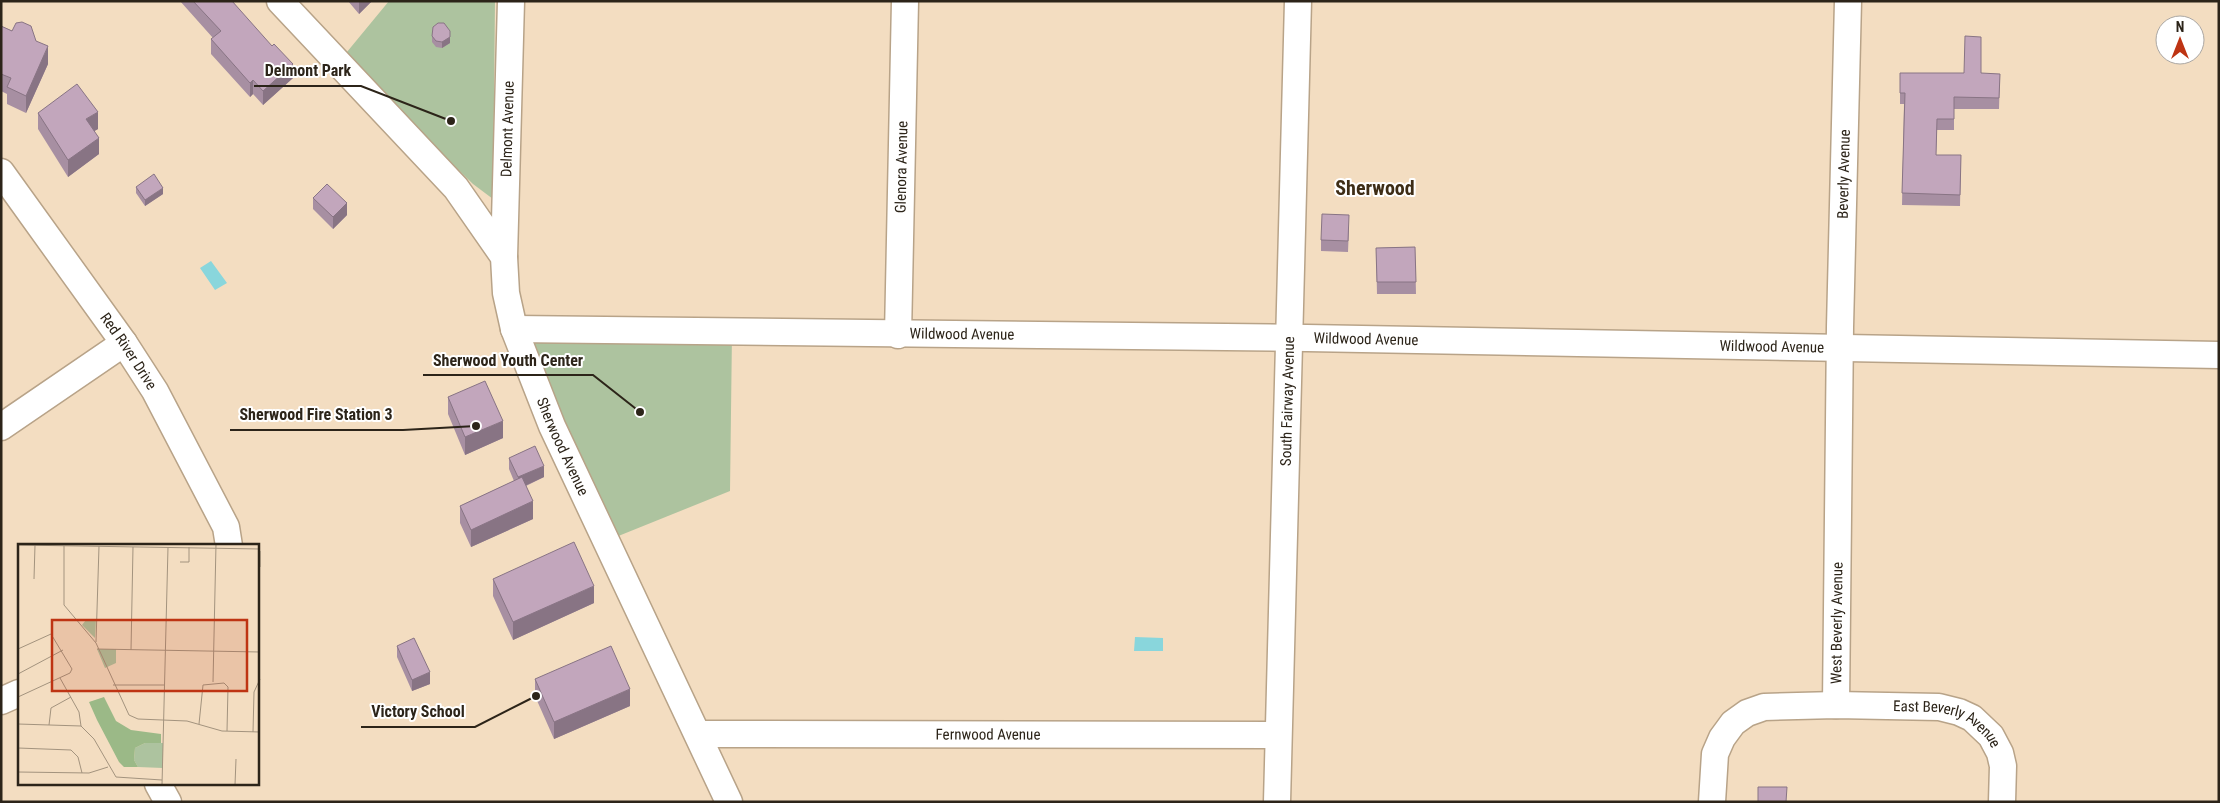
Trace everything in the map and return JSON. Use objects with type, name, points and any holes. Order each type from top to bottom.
[{"type":"street","points":[[280,1],[456,188],[504,257]]},
{"type":"street","name":"Delmont Avenue","points":[[504,257],[511,1]]},
{"type":"street","name":"Glenora Avenue","points":[[898,335],[905,1]]},
{"type":"street","name":"South Fairway Avenue","points":[[1277,802],[1298,1]]},
{"type":"street","name":"Beverly Avenue","points":[[1840,348],[1848,1]]},
{"type":"street","name":"Red River Drive","points":[[1,172],[124,343],[155,391],[226,527],[229,544]]},
{"type":"street","name":"Sherwood Avenue","points":[[504,257],[506,293],[514,329],[552,426],[729,802]]},
{"type":"street","name":"Wildwood Avenue","points":[[514,329],[898,335],[1290,338],[2219,355]]},
{"type":"street","points":[[1,427],[124,343]]},
{"type":"street","name":"West Beverly Avenue","points":[[1712,802],[1715,754],[1722,738],[1733,724],[1747,713],[1764,707],[1836,705],[1840,348]]},
{"type":"street","points":[[1,701],[18,693]]},
{"type":"street","name":"East Beverly Avenue","points":[[1836,705],[1939,707],[1959,712],[1972,718],[1991,736],[2000,753],[2003,766],[2002,802]]},
{"type":"street","name":"Fernwood Avenue","points":[[698,734],[1278,735]]},
{"type":"street","points":[[159,786],[168,802]]},
{"type":"green space","points":[[389,1],[495,1],[493,199],[473,184],[342,58]]},
{"type":"green space","points":[[514,329],[732,333],[730,491],[606,541]]},
{"type":"water","points":[[211,261],[227,283],[215,290],[200,268]]},
{"type":"water","points":[[1135,637],[1163,638],[1163,651],[1134,651]]},
{"type":"building","points":[[193,1],[232,1],[272,46],[274,44],[293,64],[263,91],[253,80],[250,83],[211,39],[221,31]]},
{"type":"building","points":[[22,22],[31,26],[36,41],[48,46],[26,96],[7,87],[11,78],[1,74],[1,26],[12,31],[16,23]]},
{"type":"building","points":[[438,23],[444,23],[450,31],[450,37],[442,42],[436,41],[432,36],[433,27]]},
{"type":"building","points":[[1965,36],[1981,37],[1981,73],[2000,74],[1999,98],[1954,97],[1954,119],[1937,119],[1936,155],[1961,155],[1960,195],[1902,193],[1905,93],[1900,93],[1900,73],[1964,73]]},
{"type":"building","points":[[77,84],[98,112],[86,119],[99,138],[68,160],[38,113]]},
{"type":"building","points":[[154,174],[163,188],[145,200],[136,187]]},
{"type":"building","points":[[327,184],[347,203],[333,217],[313,198]]},
{"type":"building","points":[[1322,214],[1349,215],[1348,241],[1321,240]]},
{"type":"building","points":[[1415,247],[1416,282],[1377,282],[1376,248]]},
{"type":"building","points":[[485,381],[503,421],[465,437],[448,397]]},
{"type":"building","points":[[535,446],[544,466],[518,477],[509,458]]},
{"type":"building","points":[[522,477],[533,501],[471,530],[460,506]]},
{"type":"building","points":[[574,542],[594,586],[513,622],[493,579]]},
{"type":"building","points":[[414,638],[430,672],[412,680],[397,646]]},
{"type":"building","points":[[611,646],[630,689],[554,722],[535,679]]},
{"type":"building","points":[[1758,787],[1787,787],[1786,802],[1758,802]]},
{"type":"place","name":"Delmont Park","points":[[451,121]]},
{"type":"place","name":"Sherwood Youth Center","points":[[640,412]]},
{"type":"place","name":"Sherwood Fire Station 3","points":[[476,426]]},
{"type":"place","name":"Victory School","points":[[536,696]]},
{"type":"district","name":"Sherwood","points":[[1375,188]]}]
